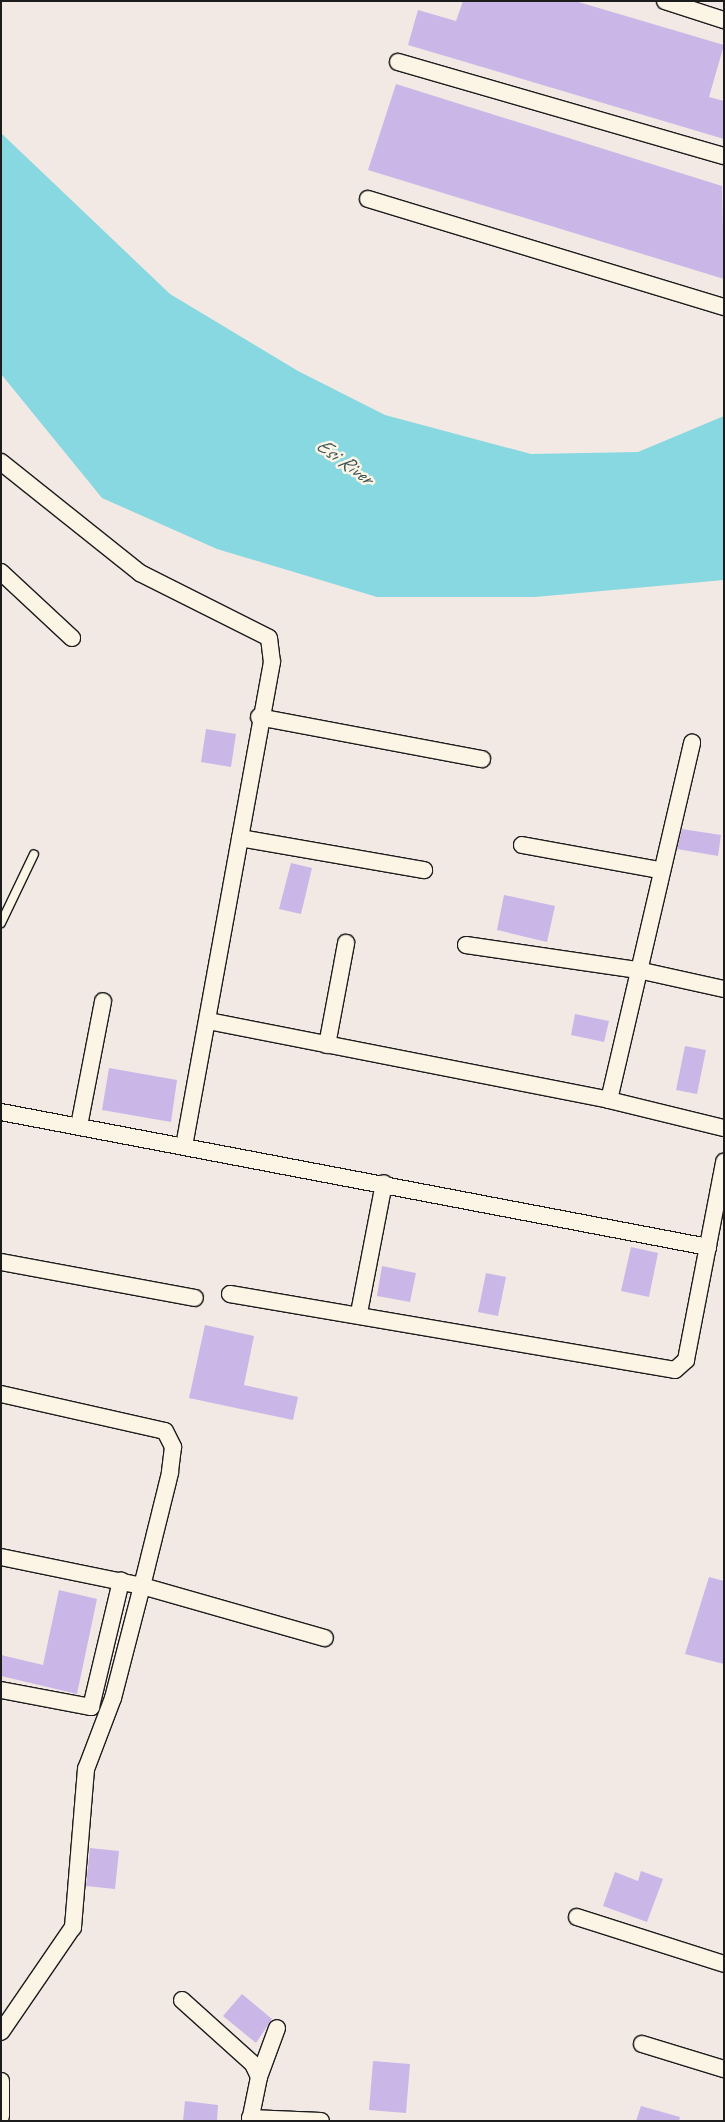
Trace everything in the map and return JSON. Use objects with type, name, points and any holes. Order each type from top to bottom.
[{"type":"street","points":[[665,1],[701,7],[724,20]]},
{"type":"street","points":[[398,62],[724,156]]},
{"type":"street","points":[[368,199],[724,307]]},
{"type":"street","points":[[1,462],[140,573],[269,638],[272,662],[259,717],[208,1021],[184,1144]]},
{"type":"street","points":[[1,572],[72,638]]},
{"type":"street","points":[[259,717],[482,759]]},
{"type":"street","points":[[609,1100],[660,870],[692,742]]},
{"type":"street","points":[[240,838],[424,870]]},
{"type":"street","points":[[522,845],[660,870]]},
{"type":"street","points":[[327,1045],[346,943]]},
{"type":"street","points":[[466,945],[638,970],[724,989]]},
{"type":"street","points":[[79,1126],[103,1001]]},
{"type":"street","points":[[208,1021],[609,1100],[724,1128]]},
{"type":"street","points":[[1,1112],[184,1144],[708,1247]]},
{"type":"street","points":[[230,1294],[359,1313],[675,1370],[686,1360],[724,1162]]},
{"type":"street","points":[[359,1313],[384,1183]]},
{"type":"street","points":[[1,1262],[195,1298]]},
{"type":"street","points":[[1,1394],[165,1431],[173,1447],[170,1473],[112,1698],[86,1769],[73,1927],[1,2032]]},
{"type":"street","points":[[1,1557],[142,1586],[325,1638]]},
{"type":"street","points":[[1,1690],[91,1707],[120,1581]]},
{"type":"street","points":[[577,1917],[724,1964]]},
{"type":"street","points":[[182,2000],[253,2064],[259,2077]]},
{"type":"street","points":[[277,2028],[259,2077],[250,2119],[321,2121]]},
{"type":"street","points":[[642,2044],[724,2069]]},
{"type":"street","points":[[1,2081],[1,2116]]},
{"type":"lane","points":[[1,923],[34,854]]},
{"type":"water","name":"Esi River","points":[[1,133],[170,294],[298,371],[385,415],[531,454],[638,452],[724,416],[724,580],[535,597],[377,597],[217,549],[102,498],[1,374]]},
{"type":"building","points":[[463,1],[575,1],[724,45],[709,97],[724,101],[724,139],[408,45],[418,10],[456,21]]},
{"type":"building","points":[[396,84],[722,186],[724,279],[368,170]]},
{"type":"building","points":[[206,729],[236,734],[231,767],[201,762]]},
{"type":"building","points":[[682,829],[721,835],[718,856],[677,849]]},
{"type":"building","points":[[291,863],[312,868],[301,914],[279,909]]},
{"type":"building","points":[[504,895],[555,906],[547,942],[497,930]]},
{"type":"building","points":[[575,1014],[609,1021],[604,1042],[571,1035]]},
{"type":"building","points":[[685,1046],[706,1050],[697,1094],[676,1090]]},
{"type":"building","points":[[109,1068],[177,1080],[171,1122],[102,1110]]},
{"type":"building","points":[[631,1247],[658,1253],[649,1297],[621,1291]]},
{"type":"building","points":[[382,1266],[416,1273],[410,1302],[377,1296]]},
{"type":"building","points":[[486,1273],[506,1277],[498,1316],[478,1312]]},
{"type":"building","points":[[205,1325],[254,1336],[244,1385],[298,1397],[293,1420],[189,1398]]},
{"type":"building","points":[[709,1577],[724,1581],[724,1664],[685,1654]]},
{"type":"building","points":[[59,1590],[97,1599],[77,1694],[1,1676],[1,1655],[43,1665]]},
{"type":"building","points":[[90,1848],[119,1851],[115,1889],[86,1886]]},
{"type":"building","points":[[641,1871],[663,1879],[647,1922],[603,1906],[615,1872],[638,1881]]},
{"type":"building","points":[[242,1994],[272,2019],[256,2043],[223,2016]]},
{"type":"building","points":[[373,2061],[410,2064],[406,2113],[369,2110]]},
{"type":"building","points":[[185,2101],[218,2105],[217,2121],[183,2121]]},
{"type":"building","points":[[641,2106],[680,2117],[679,2121],[636,2121]]}]
